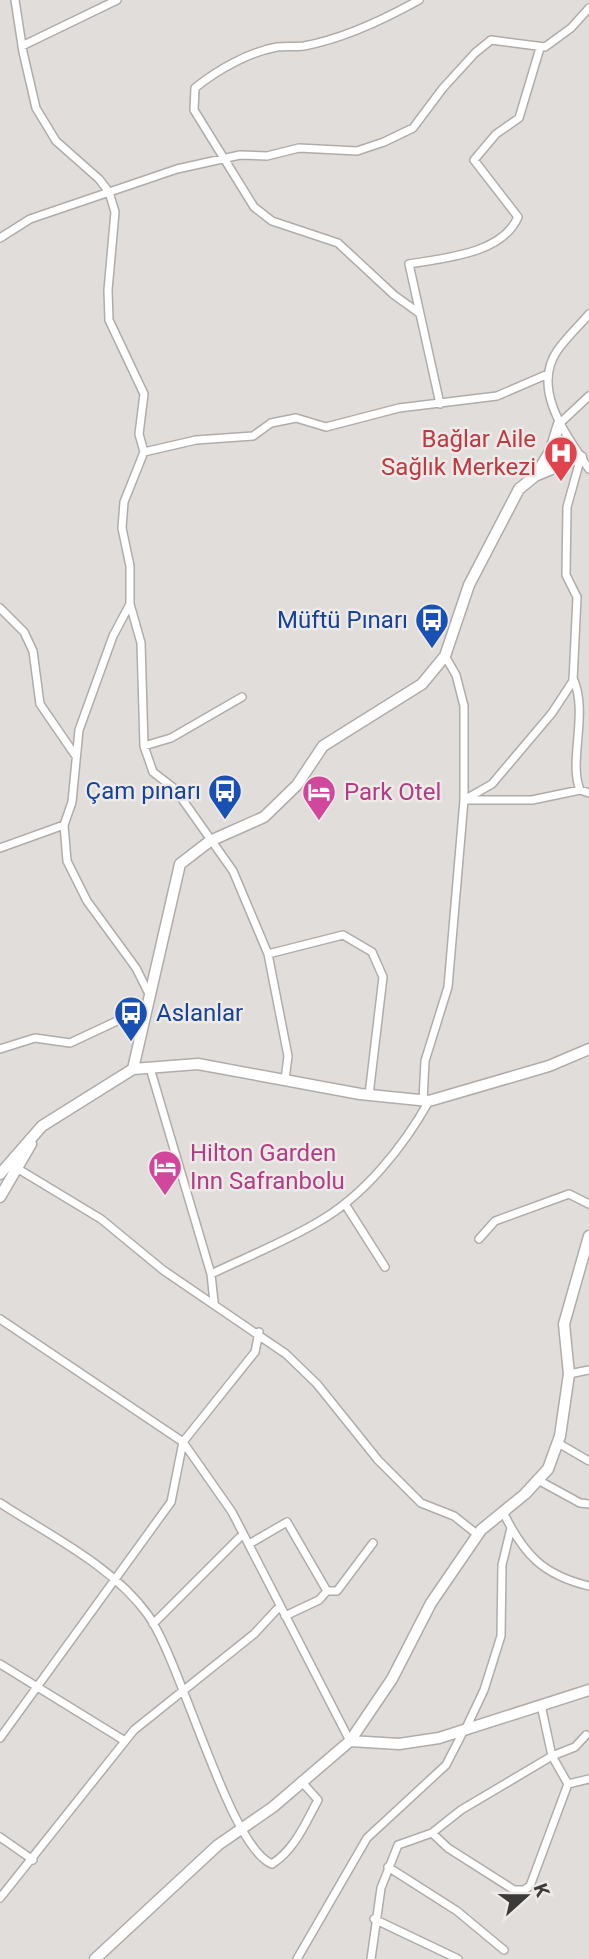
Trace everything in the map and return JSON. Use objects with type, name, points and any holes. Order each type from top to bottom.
[{"type":"street","points":[[15,0],[36,108],[56,141],[99,179],[109,192],[115,212],[108,290],[109,320],[144,394],[139,434],[144,452],[124,502],[122,528],[130,566],[130,604],[141,643],[144,746],[153,772],[175,789],[233,871],[268,954],[288,1056],[285,1080]]},
{"type":"street","points":[[22,46],[117,0]]},
{"type":"street","points":[[419,0],[321,41],[303,46],[276,47],[247,57],[195,88],[194,110],[254,207],[272,221],[338,243],[394,295],[419,313]]},
{"type":"street","points":[[0,238],[30,219],[177,169],[226,159],[267,156],[299,148],[357,151],[384,142],[413,128],[451,79],[475,52],[491,40],[545,47],[570,29],[589,8]]},
{"type":"street","points":[[440,404],[409,264],[473,253],[513,229],[518,218],[474,160],[496,134],[519,118],[540,48]]},
{"type":"street","points":[[589,314],[556,352],[548,374],[559,424],[589,469]]},
{"type":"street","points":[[144,452],[196,440],[253,436],[271,423],[296,418],[326,427],[366,414],[498,396],[548,374]]},
{"type":"street","points":[[535,476],[551,450],[559,424],[589,396]]},
{"type":"street","points":[[132,1069],[180,864],[210,841],[264,817],[297,785],[323,746],[422,684],[444,656],[469,584],[519,489],[535,476],[581,457]]},
{"type":"street","points":[[580,790],[576,775],[583,743],[584,722],[580,695],[573,678],[577,597],[566,575],[567,507],[581,457]]},
{"type":"street","points":[[130,604],[108,648],[79,730],[72,802],[64,825],[67,861],[82,891],[136,968],[148,992]]},
{"type":"street","points":[[0,608],[24,632],[33,651],[40,704],[75,756]]},
{"type":"street","points":[[211,1274],[319,1222],[345,1204],[410,1134],[426,1100],[425,1060],[448,987],[464,800],[464,706],[456,675],[444,656]]},
{"type":"street","points":[[464,800],[492,784],[552,713],[573,678]]},
{"type":"street","points":[[144,746],[171,738],[242,697]]},
{"type":"street","points":[[464,800],[531,800],[580,790],[589,793]]},
{"type":"street","points":[[0,848],[64,825]]},
{"type":"street","points":[[268,954],[342,935],[372,951],[383,977],[369,1095]]},
{"type":"street","points":[[0,1049],[35,1038],[70,1043],[117,1021],[144,1014]]},
{"type":"street","points":[[0,1174],[12,1165],[43,1126],[132,1069],[198,1064],[369,1095],[426,1100],[549,1066],[589,1049]]},
{"type":"street","points":[[150,1068],[211,1274],[214,1302]]},
{"type":"street","points":[[0,1197],[12,1165]]},
{"type":"street","points":[[12,1165],[101,1219],[163,1270],[259,1332],[317,1384],[378,1460],[421,1503],[454,1516],[478,1535]]},
{"type":"street","points":[[480,1239],[495,1221],[556,1197],[569,1194],[589,1204]]},
{"type":"street","points":[[345,1204],[386,1267]]},
{"type":"street","points":[[95,1959],[219,1845],[350,1741],[392,1679],[431,1603],[478,1535],[548,1469],[558,1443],[569,1374],[565,1324],[589,1236]]},
{"type":"street","points":[[0,1319],[183,1443],[232,1512],[350,1741]]},
{"type":"street","points":[[0,1738],[116,1582],[171,1502],[183,1443],[255,1352],[259,1332]]},
{"type":"street","points":[[569,1374],[589,1370]]},
{"type":"street","points":[[558,1443],[589,1461]]},
{"type":"street","points":[[538,1480],[580,1503],[589,1504]]},
{"type":"street","points":[[0,1503],[116,1582],[148,1614],[184,1688],[240,1830],[264,1861],[272,1864],[283,1857],[294,1844],[318,1800],[301,1781]]},
{"type":"street","points":[[503,1512],[511,1528],[537,1562],[558,1578],[589,1586]]},
{"type":"street","points":[[249,1544],[287,1521],[327,1591]]},
{"type":"street","points":[[297,1959],[367,1838],[446,1765],[466,1728],[484,1690],[501,1636],[502,1565],[511,1528]]},
{"type":"street","points":[[153,1624],[243,1534]]},
{"type":"street","points":[[285,1616],[319,1600],[327,1591],[337,1591],[373,1543]]},
{"type":"street","points":[[0,1898],[33,1860],[125,1741],[184,1688],[254,1634],[280,1606]]},
{"type":"street","points":[[0,1664],[125,1741]]},
{"type":"street","points":[[350,1741],[399,1744],[466,1728],[589,1690]]},
{"type":"street","points":[[541,1705],[552,1756],[568,1784]]},
{"type":"street","points":[[371,1959],[374,1919],[388,1867],[398,1845],[432,1833],[461,1810],[552,1756],[575,1747],[586,1735]]},
{"type":"street","points":[[568,1784],[589,1779]]},
{"type":"street","points":[[432,1833],[448,1847],[514,1890],[524,1890],[530,1886],[568,1784]]},
{"type":"street","points":[[0,1837],[33,1860]]},
{"type":"street","points":[[388,1867],[457,1912],[504,1950]]},
{"type":"street","points":[[374,1919],[458,1959]]},
{"type":"place","name":"Bağlar Aile Sağlık Merkezi","points":[[561,483]]},
{"type":"place","name":"Müftü Pınarı","points":[[432,650]]},
{"type":"place","name":"Çam pınarı","points":[[225,821]]},
{"type":"place","name":"Park Otel","points":[[319,822]]},
{"type":"place","name":"Aslanlar","points":[[131,1043]]},
{"type":"place","name":"Hilton Garden Inn Safranbolu","points":[[165,1197]]}]
